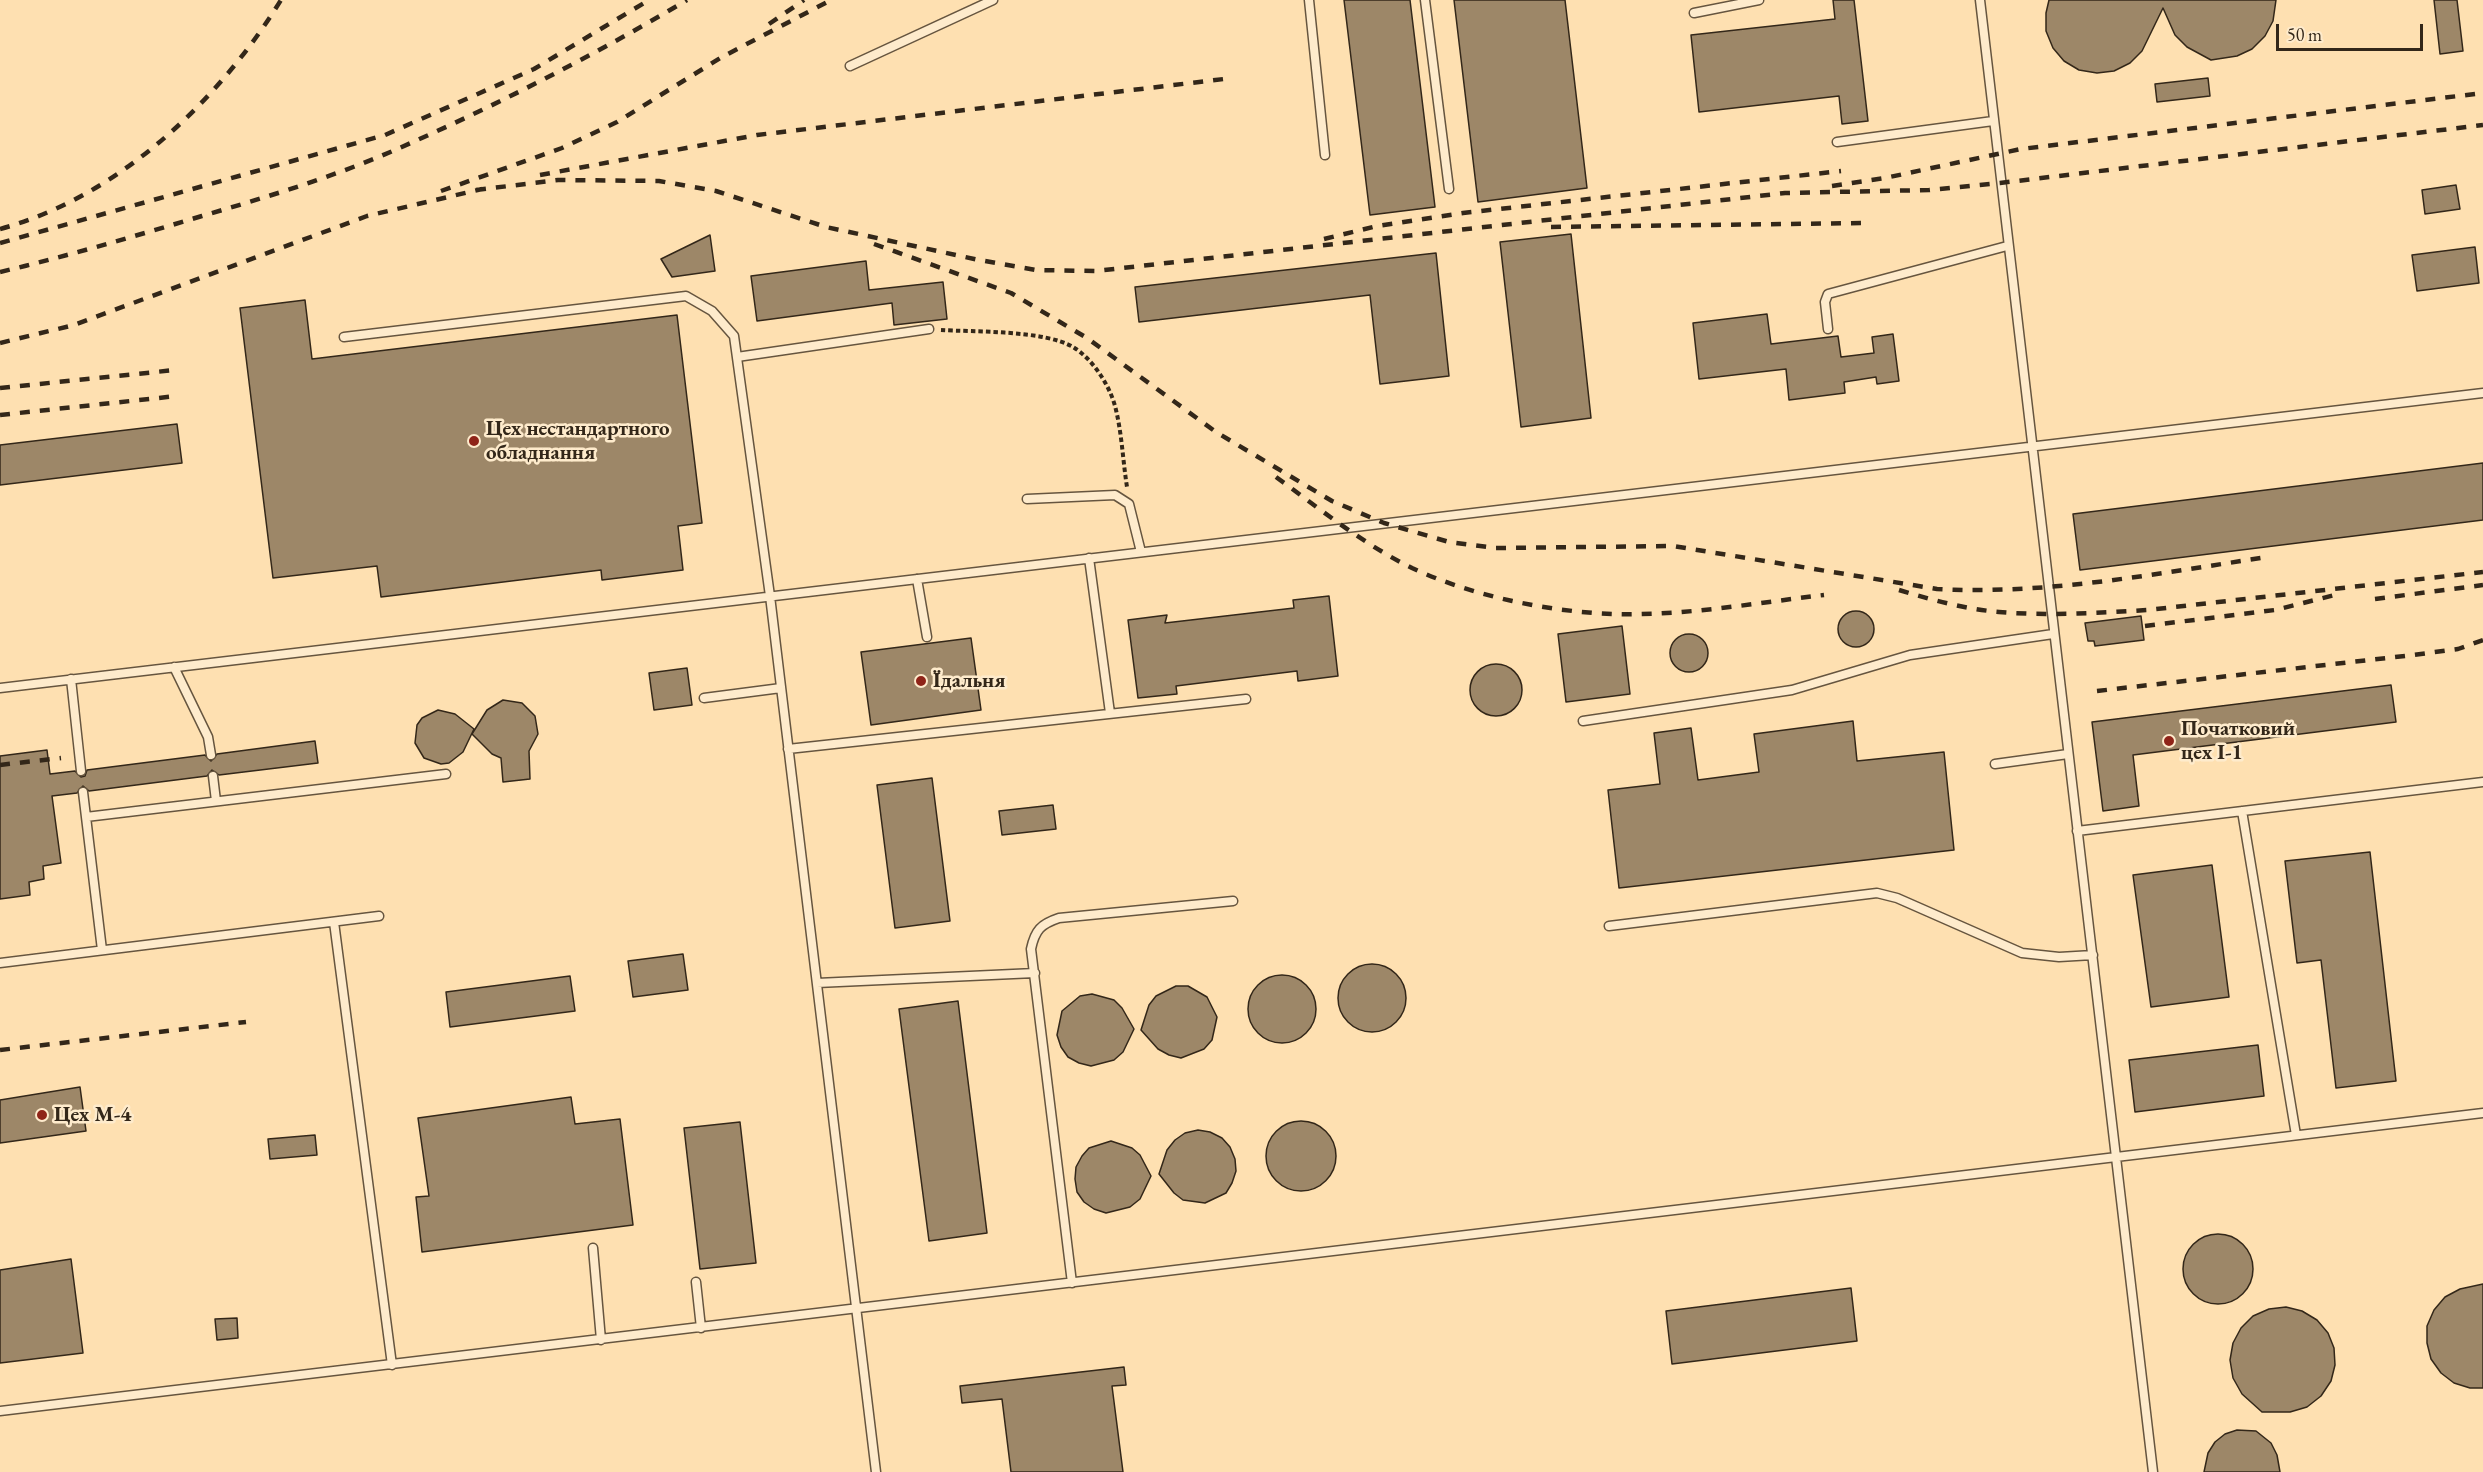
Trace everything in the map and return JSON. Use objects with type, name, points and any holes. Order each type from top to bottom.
[{"type":"lane","points":[[850,66],[993,0]]},
{"type":"lane","points":[[1309,0],[1325,155]]},
{"type":"lane","points":[[1425,0],[1449,189]]},
{"type":"lane","points":[[1694,13],[1759,0]]},
{"type":"lane","points":[[1980,0],[2030,447],[2093,955],[2153,1472]]},
{"type":"lane","points":[[1837,142],[1994,121]]},
{"type":"lane","points":[[1828,329],[1825,302],[1828,294],[2007,246]]},
{"type":"lane","points":[[344,337],[686,296],[712,311],[734,336],[770,596],[876,1472]]},
{"type":"lane","points":[[737,357],[928,329]]},
{"type":"lane","points":[[0,688],[2483,393]]},
{"type":"lane","points":[[1027,499],[1115,495],[1129,504],[1142,552]]},
{"type":"lane","points":[[1089,558],[1110,714]]},
{"type":"lane","points":[[917,579],[927,637]]},
{"type":"lane","points":[[1583,721],[1792,690],[1910,655],[2053,634]]},
{"type":"lane","points":[[174,667],[208,737],[211,755]]},
{"type":"lane","points":[[71,680],[81,771]]},
{"type":"lane","points":[[704,698],[781,688]]},
{"type":"lane","points":[[788,749],[1246,699]]},
{"type":"lane","points":[[1995,764],[2068,754]]},
{"type":"lane","points":[[86,817],[446,774]]},
{"type":"lane","points":[[213,776],[216,801]]},
{"type":"lane","points":[[2077,831],[2483,782]]},
{"type":"lane","points":[[83,792],[102,950]]},
{"type":"lane","points":[[2242,811],[2296,1135]]},
{"type":"lane","points":[[1610,926],[1877,893],[1896,898],[2022,953],[2059,957],[2093,955]]},
{"type":"lane","points":[[1072,1283],[1031,949],[1034,933],[1045,923],[1059,918],[1233,901]]},
{"type":"lane","points":[[0,963],[379,916]]},
{"type":"lane","points":[[334,922],[392,1365]]},
{"type":"lane","points":[[817,983],[1035,973]]},
{"type":"lane","points":[[0,1411],[2483,1113]]},
{"type":"lane","points":[[593,1248],[601,1340]]},
{"type":"lane","points":[[696,1282],[701,1328]]},
{"type":"path","points":[[928,329],[1010,334],[1050,339],[1073,347],[1106,383],[1116,409],[1129,504]]},
{"type":"building","points":[[1344,0],[1410,0],[1435,207],[1370,215]]},
{"type":"building","points":[[1454,0],[1565,0],[1587,188],[1478,202]]},
{"type":"building","points":[[1833,0],[1854,0],[1868,121],[1842,124],[1839,96],[1699,112],[1691,35],[1835,19]]},
{"type":"building","points":[[2049,0],[2276,0],[2273,21],[2265,36],[2252,49],[2237,56],[2211,60],[2187,47],[2175,35],[2163,8],[2142,51],[2130,63],[2114,71],[2097,73],[2079,70],[2064,61],[2053,48],[2046,31]]},
{"type":"building","points":[[2434,0],[2457,0],[2463,51],[2440,54]]},
{"type":"building","points":[[2208,78],[2210,96],[2157,102],[2155,84]]},
{"type":"building","points":[[2456,185],[2460,209],[2425,214],[2422,190]]},
{"type":"building","points":[[1571,234],[1591,418],[1521,427],[1500,242]]},
{"type":"building","points":[[710,235],[715,271],[672,277],[661,259]]},
{"type":"building","points":[[2475,247],[2479,283],[2417,291],[2412,255]]},
{"type":"building","points":[[1436,253],[1449,376],[1380,384],[1370,295],[1139,322],[1135,287]]},
{"type":"building","points":[[866,261],[869,290],[943,282],[947,319],[894,325],[892,303],[757,321],[751,276]]},
{"type":"building","name":"Цех нестандартного обладнання","points":[[305,300],[312,359],[677,315],[702,523],[678,526],[683,570],[602,580],[601,570],[381,597],[377,566],[273,578],[240,308]]},
{"type":"building","points":[[1767,314],[1771,344],[1838,336],[1841,357],[1874,353],[1872,337],[1893,334],[1899,381],[1877,384],[1876,377],[1844,382],[1845,393],[1789,400],[1786,369],[1699,379],[1693,323]]},
{"type":"building","points":[[177,424],[182,463],[0,485],[0,445]]},
{"type":"building","points":[[2483,463],[2483,520],[2080,570],[2073,514]]},
{"type":"building","points":[[1329,596],[1338,676],[1298,681],[1297,671],[1176,686],[1177,694],[1138,698],[1128,620],[1167,615],[1165,623],[1294,608],[1293,600]]},
{"type":"building","points":[[1856,611],[1869,616],[1874,629],[1869,642],[1856,647],[1843,642],[1838,629],[1843,616]]},
{"type":"building","points":[[2141,616],[2144,640],[2095,646],[2094,641],[2088,641],[2085,623]]},
{"type":"building","points":[[1622,626],[1630,694],[1566,702],[1558,634]]},
{"type":"building","points":[[1689,634],[1702,640],[1708,653],[1702,666],[1689,672],[1676,666],[1670,653],[1676,640]]},
{"type":"building","name":"Їдальня","points":[[971,638],[981,710],[871,725],[861,652]]},
{"type":"building","points":[[1491,664],[1501,664],[1515,671],[1522,690],[1515,709],[1501,716],[1491,716],[1481,712],[1474,705],[1470,695],[1470,685],[1474,675],[1481,668]]},
{"type":"building","points":[[687,668],[692,705],[654,710],[649,673]]},
{"type":"building","name":"Початковий цех І-1","points":[[2391,685],[2396,722],[2133,755],[2139,806],[2103,811],[2092,722]]},
{"type":"building","points":[[503,700],[522,703],[535,716],[538,734],[529,751],[530,779],[503,782],[501,758],[492,754],[472,734],[487,710]]},
{"type":"building","points":[[438,710],[455,714],[474,729],[463,752],[449,763],[441,764],[424,758],[415,743],[417,725],[422,718]]},
{"type":"building","points":[[1853,721],[1857,761],[1944,752],[1954,850],[1619,888],[1608,790],[1660,784],[1654,733],[1691,728],[1698,780],[1759,772],[1754,734]]},
{"type":"building","points":[[315,741],[318,763],[219,775],[212,770],[207,776],[89,791],[83,786],[77,793],[52,796],[61,863],[43,866],[44,879],[29,882],[30,895],[0,899],[0,756],[47,750],[50,774],[75,771],[81,777],[85,776],[87,770],[205,755],[211,761],[217,754]]},
{"type":"building","points":[[932,778],[950,921],[895,928],[877,785]]},
{"type":"building","points":[[1053,805],[1056,829],[1002,835],[999,811]]},
{"type":"building","points":[[2370,852],[2396,1081],[2336,1088],[2321,960],[2297,963],[2285,861]]},
{"type":"building","points":[[2212,865],[2229,997],[2151,1007],[2133,875]]},
{"type":"building","points":[[683,954],[688,990],[633,997],[628,961]]},
{"type":"building","points":[[1372,964],[1385,967],[1396,974],[1403,985],[1406,998],[1403,1011],[1396,1022],[1385,1029],[1372,1032],[1359,1029],[1348,1022],[1341,1011],[1338,998],[1341,985],[1348,974],[1359,967]]},
{"type":"building","points":[[1282,975],[1295,978],[1306,985],[1313,996],[1316,1009],[1313,1022],[1306,1033],[1295,1040],[1282,1043],[1269,1040],[1258,1033],[1251,1022],[1248,1009],[1251,996],[1258,985],[1269,978]]},
{"type":"building","points":[[570,976],[575,1011],[450,1027],[446,992]]},
{"type":"building","points":[[1176,986],[1188,986],[1207,997],[1217,1017],[1212,1040],[1204,1049],[1181,1058],[1158,1049],[1141,1030],[1149,1005],[1156,996]]},
{"type":"building","points":[[1092,994],[1114,1000],[1122,1008],[1134,1029],[1123,1052],[1114,1060],[1091,1066],[1068,1057],[1057,1035],[1062,1011],[1080,996]]},
{"type":"building","points":[[958,1001],[987,1233],[929,1241],[899,1009]]},
{"type":"building","points":[[2258,1045],[2264,1096],[2135,1112],[2129,1060]]},
{"type":"building","name":"Цех М-4","points":[[80,1087],[86,1131],[0,1143],[0,1100]]},
{"type":"building","points":[[571,1097],[575,1124],[620,1119],[633,1225],[422,1252],[416,1197],[429,1196],[418,1118]]},
{"type":"building","points":[[1301,1121],[1314,1124],[1326,1131],[1333,1143],[1336,1156],[1333,1169],[1326,1181],[1314,1188],[1301,1191],[1288,1188],[1276,1181],[1269,1169],[1266,1156],[1269,1143],[1276,1131],[1288,1124]]},
{"type":"building","points":[[740,1122],[756,1263],[700,1269],[684,1128]]},
{"type":"building","points":[[1198,1130],[1210,1132],[1222,1138],[1230,1147],[1235,1159],[1236,1171],[1226,1193],[1205,1203],[1183,1200],[1174,1193],[1159,1174],[1167,1150],[1175,1140],[1185,1133]]},
{"type":"building","points":[[315,1135],[317,1155],[270,1159],[268,1139]]},
{"type":"building","points":[[1111,1141],[1132,1148],[1140,1155],[1151,1176],[1140,1199],[1130,1207],[1106,1213],[1084,1202],[1077,1192],[1075,1179],[1076,1167],[1089,1148]]},
{"type":"building","points":[[2218,1234],[2231,1237],[2243,1244],[2250,1256],[2253,1269],[2250,1282],[2243,1294],[2231,1301],[2218,1304],[2205,1301],[2193,1294],[2186,1282],[2183,1269],[2186,1256],[2193,1244],[2205,1237]]},
{"type":"building","points":[[71,1259],[83,1353],[0,1363],[0,1270]]},
{"type":"building","points":[[2483,1284],[2483,1388],[2470,1388],[2454,1383],[2441,1373],[2431,1359],[2427,1343],[2427,1326],[2434,1310],[2445,1297],[2460,1289]]},
{"type":"building","points":[[1851,1288],[1857,1341],[1672,1364],[1666,1311]]},
{"type":"building","points":[[2286,1307],[2302,1311],[2317,1320],[2328,1333],[2334,1348],[2335,1365],[2331,1381],[2321,1396],[2307,1407],[2290,1412],[2262,1412],[2242,1394],[2233,1378],[2230,1360],[2233,1343],[2241,1328],[2253,1316],[2269,1309]]},
{"type":"building","points":[[237,1318],[238,1338],[217,1340],[215,1319]]},
{"type":"building","points":[[1124,1367],[1126,1385],[1112,1386],[1123,1472],[1011,1472],[1002,1399],[962,1403],[960,1386]]},
{"type":"building","points":[[2237,1430],[2256,1431],[2271,1443],[2277,1455],[2280,1472],[2204,1472],[2208,1453],[2215,1442],[2225,1434]]},
{"type":"railway","points":[[0,229],[43,214],[85,194],[124,169],[161,141],[196,109],[227,74],[256,38],[281,0]]},
{"type":"railway","points":[[0,243],[385,135],[534,69],[649,0]]},
{"type":"railway","points":[[0,272],[101,246],[251,201],[372,160],[543,80],[687,0]]},
{"type":"railway","points":[[769,24],[804,0]]},
{"type":"railway","points":[[441,191],[562,148],[617,122],[722,57],[831,0]]},
{"type":"railway","points":[[540,175],[757,135],[1224,79]]},
{"type":"railway","points":[[1832,186],[1885,178],[2021,149],[2483,93]]},
{"type":"railway","points":[[476,190],[558,180],[659,181],[716,191],[826,227],[979,260],[1036,270],[1096,271],[1785,193],[1929,190],[2000,183],[2483,125]]},
{"type":"railway","points":[[1324,239],[1377,226],[1463,213],[1841,171]]},
{"type":"railway","points":[[0,343],[74,325],[367,216],[482,189]]},
{"type":"railway","points":[[1551,227],[1862,223]]},
{"type":"railway","points":[[874,244],[1011,293],[1087,338],[1216,432],[1332,501],[1384,523],[1449,542],[1496,548],[1673,546],[1937,589],[1978,590],[2099,582],[2261,558]]},
{"type":"railway","points":[[0,388],[175,370]]},
{"type":"railway","points":[[0,415],[177,396]]},
{"type":"railway","points":[[1276,477],[1342,526],[1394,559],[1460,587],[1511,601],[1590,613],[1641,614],[1720,608],[1824,595]]},
{"type":"railway","points":[[1899,590],[1949,604],[1986,611],[2074,614],[2148,610],[2483,572]]},
{"type":"railway","points":[[2375,599],[2483,585]]},
{"type":"railway","points":[[2145,626],[2275,610],[2335,595]]},
{"type":"railway","points":[[2097,691],[2413,655],[2458,649],[2483,640]]},
{"type":"railway","points":[[0,765],[61,758]]},
{"type":"railway","points":[[0,1050],[246,1022]]},
{"type":"place","name":"Цех нестандартного обладнання","points":[[474,441]]},
{"type":"place","name":"Їдальня","points":[[921,681]]},
{"type":"place","name":"Початковий цех І-1","points":[[2169,741]]},
{"type":"place","name":"Цех М-4","points":[[42,1115]]}]
